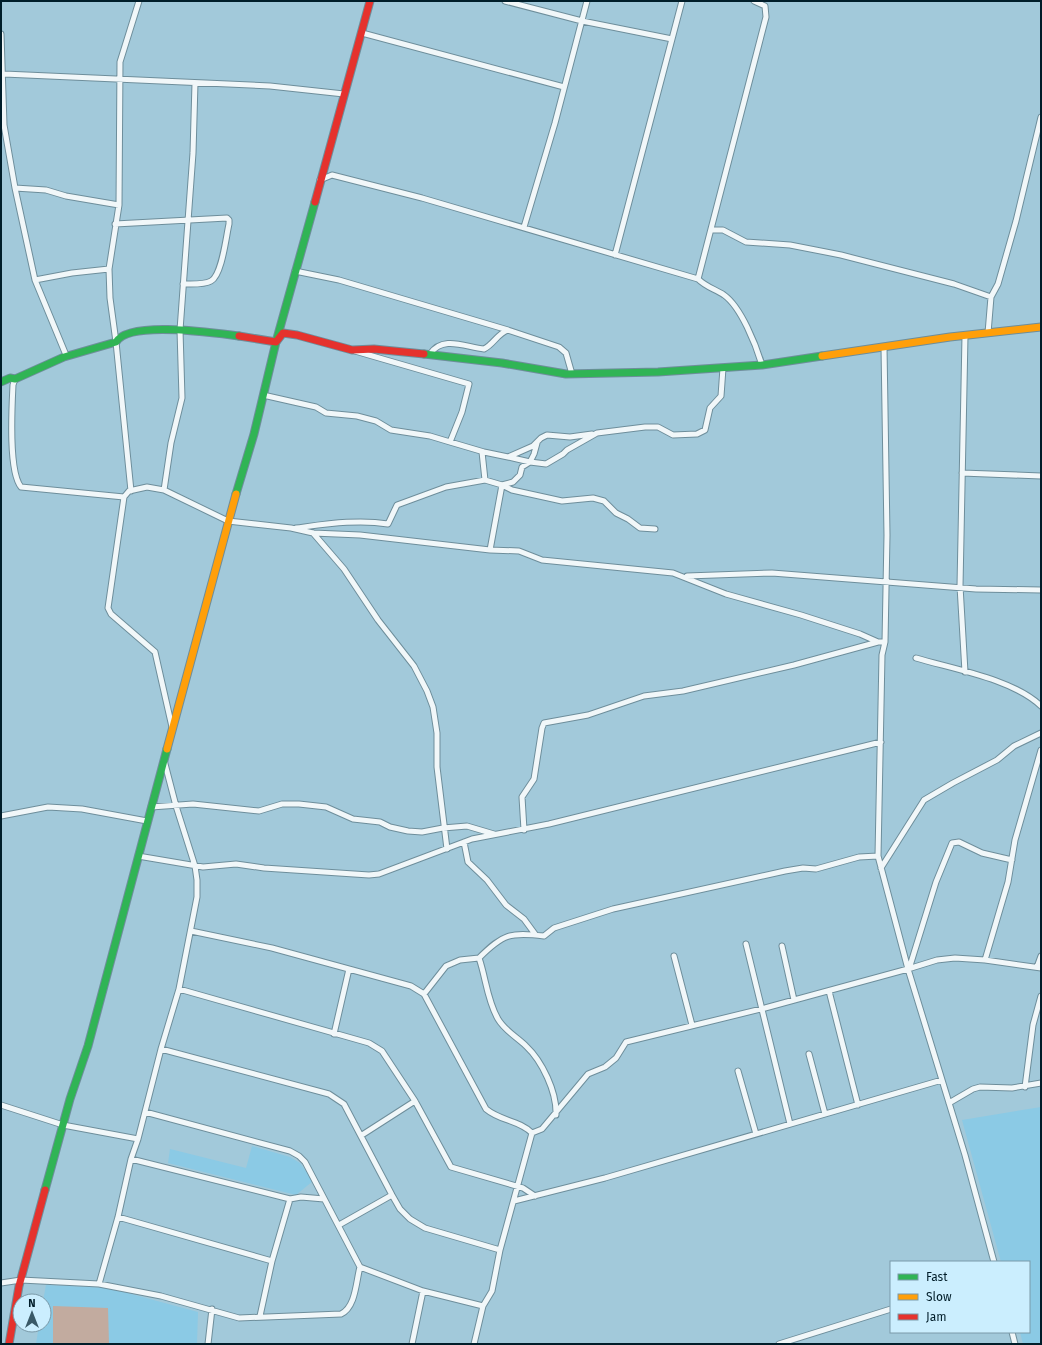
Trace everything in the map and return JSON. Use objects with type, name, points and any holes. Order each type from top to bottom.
[{"type":"street","points":[[131,491],[116,342],[110,298],[109,269],[119,205],[120,62],[124,43],[139,1]]},
{"type":"street","points":[[9,1344],[11,1319],[21,1280],[63,1125],[88,1046],[228,521],[254,434],[295,271],[370,1]]},
{"type":"street","points":[[504,1],[582,21],[672,38]]},
{"type":"street","points":[[524,228],[587,1]]},
{"type":"street","points":[[615,255],[648,123],[682,1]]},
{"type":"street","points":[[698,279],[712,230],[735,132],[766,17],[765,6],[754,1]]},
{"type":"street","points":[[362,33],[564,87]]},
{"type":"street","points":[[1,34],[4,74],[4,125],[15,188],[35,280],[66,355]]},
{"type":"street","points":[[4,74],[270,86],[344,94]]},
{"type":"street","points":[[164,490],[170,443],[182,398],[180,330],[193,153],[194,82]]},
{"type":"street","points":[[988,333],[991,297],[998,284],[1014,228],[1041,117]]},
{"type":"street","points":[[320,180],[332,175],[422,198],[698,279],[704,286],[724,295],[736,309],[755,340],[762,365]]},
{"type":"street","points":[[15,188],[46,190],[66,196],[119,205]]},
{"type":"street","points":[[115,224],[220,217],[227,218],[229,220],[219,271],[214,279],[210,282],[183,284]]},
{"type":"street","points":[[712,230],[723,230],[746,242],[790,245],[841,255],[954,284],[991,297]]},
{"type":"street","points":[[35,280],[72,273],[109,269]]},
{"type":"street","points":[[295,271],[339,280],[508,330],[559,347],[566,353],[572,374]]},
{"type":"street","points":[[352,350],[374,348],[430,354],[572,374],[658,372],[762,365],[884,347],[1041,327]]},
{"type":"street","points":[[116,342],[119,336],[135,331],[180,330],[209,332],[276,342]]},
{"type":"street","points":[[430,354],[434,348],[446,343],[484,349],[490,346],[502,332],[508,330]]},
{"type":"street","points":[[276,342],[284,333],[297,335],[385,361],[454,378],[469,384],[462,412],[450,442]]},
{"type":"street","points":[[964,672],[960,586],[965,336]]},
{"type":"street","points":[[1,382],[10,378],[15,379],[66,355],[90,347],[116,342]]},
{"type":"street","points":[[884,347],[887,484],[886,583],[885,642],[882,655],[878,856],[908,970],[949,1103],[994,1261]]},
{"type":"street","points":[[502,485],[513,482],[520,475],[522,467],[530,462],[537,443],[541,438],[548,435],[570,437],[658,427],[673,435],[697,434],[702,432],[706,428],[710,408],[721,396],[723,368]]},
{"type":"street","points":[[15,379],[13,394],[14,464],[17,482],[21,487],[124,497]]},
{"type":"street","points":[[264,396],[316,407],[326,413],[357,416],[376,421],[391,430],[430,436],[482,452],[546,464],[573,446],[597,433]]},
{"type":"street","points":[[508,457],[537,443]]},
{"type":"street","points":[[482,452],[486,480]]},
{"type":"street","points":[[962,472],[1041,476]]},
{"type":"street","points":[[291,528],[351,522],[374,522],[388,524],[397,505],[446,487],[486,480],[512,490],[551,499],[574,501],[593,498],[604,501],[616,513],[628,519],[640,528],[654,529]]},
{"type":"street","points":[[490,550],[502,485]]},
{"type":"street","points":[[172,728],[155,652],[111,614],[108,608],[124,497],[129,491],[147,487],[164,490],[228,521],[291,528],[313,533],[411,540],[490,550],[519,551],[542,560],[673,573],[684,576],[726,594],[801,615],[860,634],[878,642]]},
{"type":"street","points":[[313,533],[344,569],[378,620],[414,666],[427,691],[433,707],[437,733],[437,767],[443,828],[447,849]]},
{"type":"street","points":[[684,576],[772,573],[886,583],[960,586],[976,589],[1041,590]]},
{"type":"street","points":[[524,830],[522,797],[534,779],[544,723],[588,715],[644,696],[682,691],[878,642],[885,642]]},
{"type":"street","points":[[916,658],[1016,689],[1035,700],[1041,706]]},
{"type":"street","points":[[881,868],[924,800],[997,760],[1014,746],[1041,733]]},
{"type":"street","points":[[138,856],[195,866],[211,867],[236,864],[264,868],[369,875],[379,874],[464,842],[496,834],[524,830],[881,742]]},
{"type":"street","points":[[985,960],[1008,882],[1015,840],[1041,750]]},
{"type":"street","points":[[99,1284],[118,1217],[131,1159],[146,1112],[161,1049],[179,989],[197,897],[195,866],[176,806],[164,759]]},
{"type":"street","points":[[151,807],[193,804],[259,811],[282,804],[299,804],[326,807],[353,819],[380,822],[390,827],[408,831],[422,832],[467,826],[496,834]]},
{"type":"street","points":[[1,816],[48,807],[82,809],[147,821]]},
{"type":"street","points":[[464,842],[468,862],[487,880],[506,905],[524,919],[535,934]]},
{"type":"street","points":[[908,970],[936,882],[952,843],[959,842],[982,852],[1012,860]]},
{"type":"street","points":[[424,994],[446,966],[460,960],[479,958],[491,945],[503,937],[535,934],[544,936],[558,926],[631,905],[802,868],[816,869],[859,857],[878,856]]},
{"type":"street","points":[[191,931],[272,948],[411,986],[424,994],[486,1109],[493,1115],[525,1126],[532,1133]]},
{"type":"street","points":[[746,944],[790,1124]]},
{"type":"street","points":[[782,946],[794,1000]]},
{"type":"street","points":[[674,956],[692,1025]]},
{"type":"street","points":[[532,1133],[542,1129],[556,1115],[588,1074],[605,1068],[616,1058],[626,1042],[761,1009],[908,970],[936,960],[955,958],[985,960],[1039,968],[1041,956]]},
{"type":"street","points":[[479,958],[494,1012],[508,1032],[526,1046],[541,1064],[555,1106],[556,1115]]},
{"type":"street","points":[[334,1034],[349,969]]},
{"type":"street","points":[[179,989],[251,1008],[334,1034],[369,1043],[382,1051],[415,1101],[451,1167],[518,1187],[535,1196]]},
{"type":"street","points":[[829,991],[858,1104]]},
{"type":"street","points":[[1025,1087],[1033,1025],[1041,996]]},
{"type":"street","points":[[161,1049],[329,1094],[344,1104],[362,1135],[400,1209],[410,1219],[425,1228],[500,1250]]},
{"type":"street","points":[[809,1054],[825,1114]]},
{"type":"street","points":[[738,1071],[756,1134]]},
{"type":"street","points":[[514,1201],[605,1178],[942,1080]]},
{"type":"street","points":[[949,1103],[973,1089],[980,1087],[1025,1087],[1041,1083]]},
{"type":"street","points":[[362,1135],[415,1101]]},
{"type":"street","points":[[1,1105],[63,1125],[138,1139]]},
{"type":"street","points":[[1,1283],[21,1280],[99,1284],[161,1296],[212,1309],[239,1318],[342,1314],[348,1311],[360,1267],[305,1162],[299,1156],[290,1151],[146,1112]]},
{"type":"street","points":[[474,1344],[483,1306],[492,1291],[500,1250],[532,1133]]},
{"type":"street","points":[[131,1159],[290,1199],[301,1197],[324,1199]]},
{"type":"street","points":[[339,1225],[392,1195]]},
{"type":"street","points":[[260,1316],[272,1260],[290,1199]]},
{"type":"street","points":[[118,1217],[272,1260]]},
{"type":"street","points":[[360,1267],[423,1291],[483,1306]]},
{"type":"street","points":[[412,1344],[423,1291]]},
{"type":"street","points":[[208,1344],[212,1309]]},
{"type":"street","points":[[779,1344],[890,1309]]},
{"type":"street","points":[[1012,1333],[1015,1344]]},
{"type":"shaded area","points":[[1041,1107],[1041,1344],[1023,1344],[1020,1333],[1030,1333],[1030,1261],[1001,1261],[962,1120]]},
{"type":"shaded area","points":[[252,1146],[290,1157],[300,1163],[313,1181],[296,1195],[168,1163],[170,1149],[246,1168]]},
{"type":"shaded area","points":[[46,1285],[109,1288],[198,1312],[197,1344],[36,1344],[38,1333],[52,1333],[52,1293],[44,1293]]},
{"type":"shaded area","points":[[53,1306],[108,1308],[109,1344],[53,1344]]},
{"type":"traffic: fast","points":[[236,494],[254,434],[276,342],[315,202]]},
{"type":"traffic: fast","points":[[1,382],[10,378],[15,379],[64,357],[116,342],[124,335],[137,331],[173,330],[239,336]]},
{"type":"traffic: fast","points":[[424,354],[502,363],[566,374],[658,372],[762,365],[822,356]]},
{"type":"traffic: fast","points":[[45,1190],[70,1099],[88,1046],[167,749]]},
{"type":"traffic: slow","points":[[822,356],[950,337],[1041,327]]},
{"type":"traffic: slow","points":[[167,749],[236,494]]},
{"type":"traffic: jam","points":[[315,202],[370,1]]},
{"type":"traffic: jam","points":[[239,336],[276,342],[283,333],[297,335],[352,350],[374,349],[424,354]]},
{"type":"traffic: jam","points":[[9,1344],[19,1286],[45,1190]]}]
